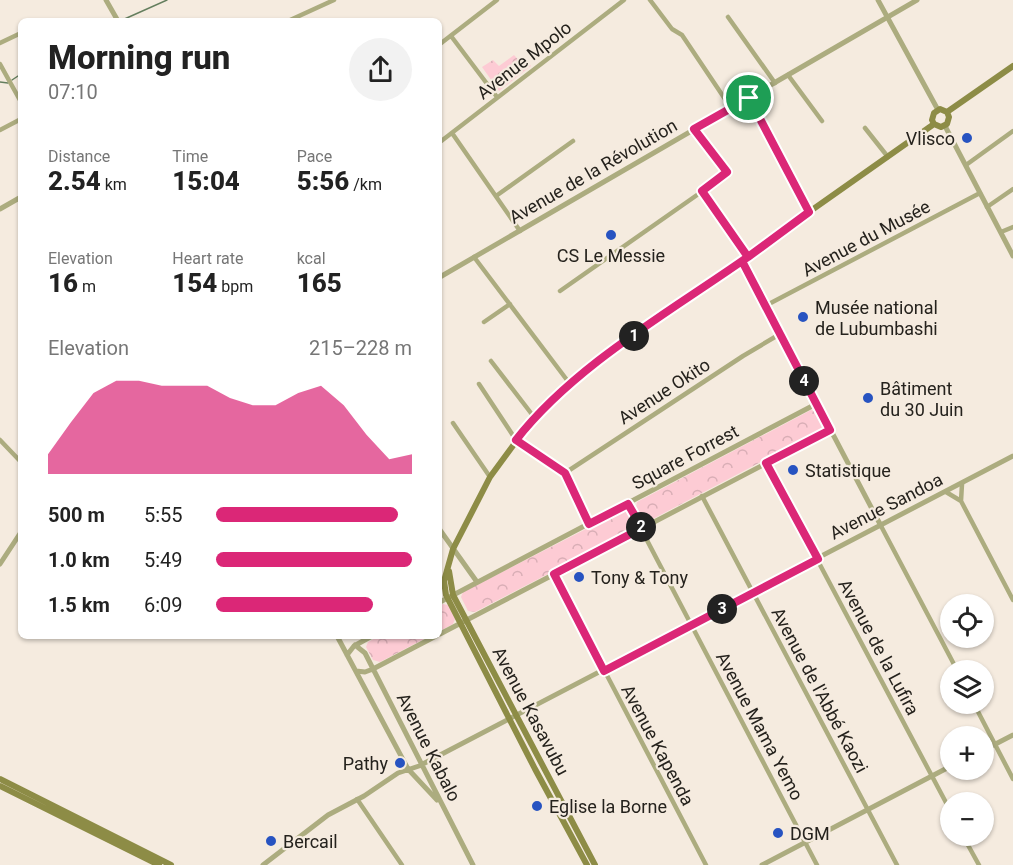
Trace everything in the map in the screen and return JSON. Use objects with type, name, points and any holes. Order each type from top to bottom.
[{"type":"main road","points":[[947,112],[1013,66]]},
{"type":"main road","points":[[938,110],[947,112],[949,120],[945,126],[938,127],[934,124],[932,115],[938,110]]},
{"type":"main road","points":[[442,588],[453,549],[490,477],[534,417],[570,384],[616,348],[934,124]]},
{"type":"main road","name":"Avenue Kasavubu","points":[[448,568],[450,596],[513,718],[595,865]]},
{"type":"main road","points":[[444,583],[450,596]]},
{"type":"main road","name":"Avenue Kasavubu","points":[[513,718],[535,769],[587,865]]},
{"type":"main road","points":[[0,779],[158,863],[171,865]]},
{"type":"main road","points":[[0,786],[60,812]]},
{"type":"street","points":[[106,0],[116,18]]},
{"type":"street","points":[[295,18],[334,0]]},
{"type":"street","points":[[442,43],[498,0]]},
{"type":"street","name":"Avenue Mpolo","points":[[442,140],[624,0]]},
{"type":"street","points":[[650,0],[672,29],[682,35],[731,108]]},
{"type":"street","points":[[878,0],[938,110]]},
{"type":"street","name":"Avenue de la Révolution","points":[[442,276],[917,0]]},
{"type":"street","points":[[728,17],[775,83]]},
{"type":"street","points":[[0,43],[18,34]]},
{"type":"street","points":[[451,36],[497,97]]},
{"type":"street","points":[[0,64],[18,96]]},
{"type":"street","points":[[788,75],[822,122]]},
{"type":"street","points":[[749,98],[809,212]]},
{"type":"street","points":[[0,130],[18,121]]},
{"type":"street","points":[[945,126],[1013,256]]},
{"type":"street","points":[[865,128],[888,157]]},
{"type":"street","points":[[560,291],[727,172],[694,129]]},
{"type":"street","points":[[966,165],[1013,131]]},
{"type":"street","points":[[452,133],[520,231]]},
{"type":"street","points":[[496,196],[573,141]]},
{"type":"street","points":[[987,207],[1013,189]]},
{"type":"street","points":[[702,191],[745,259],[765,306],[952,660]]},
{"type":"street","name":"Avenue du Musée","points":[[765,306],[980,193]]},
{"type":"street","points":[[0,209],[18,199]]},
{"type":"street","points":[[1001,232],[1013,228]]},
{"type":"street","points":[[474,257],[570,384]]},
{"type":"street","points":[[484,322],[510,304]]},
{"type":"street","name":"Avenue Okito","points":[[565,473],[780,334]]},
{"type":"street","points":[[491,361],[534,417]]},
{"type":"street","points":[[479,384],[516,440],[565,473],[589,524]]},
{"type":"street","name":"Square Forrest","points":[[442,601],[816,404]]},
{"type":"street","points":[[453,423],[490,477]]},
{"type":"street","points":[[442,633],[830,430]]},
{"type":"street","points":[[0,440],[18,459]]},
{"type":"street","name":"Avenue Sandoa","points":[[263,865],[318,822],[398,773],[422,765],[1013,456]]},
{"type":"street","name":"Avenue de la Lufira","points":[[766,463],[940,792]]},
{"type":"street","points":[[962,484],[961,501],[1013,600]]},
{"type":"street","points":[[946,492],[961,501]]},
{"type":"street","name":"Avenue de l'Abbé Kaozi","points":[[702,496],[897,865]]},
{"type":"street","name":"Avenue Mama Yemo","points":[[628,504],[817,865]]},
{"type":"street","points":[[442,533],[477,582]]},
{"type":"street","points":[[0,564],[18,537]]},
{"type":"street","name":"Avenue Kapenda","points":[[554,574],[706,865]]},
{"type":"street","name":"Avenue Kabalo","points":[[339,639],[408,769],[440,803]]},
{"type":"street","points":[[340,639],[355,645]]},
{"type":"street","points":[[347,655],[355,645],[366,639]]},
{"type":"street","points":[[356,671],[365,672],[373,669],[430,639]]},
{"type":"street","name":"Avenue Kabalo","points":[[355,645],[365,653],[473,865]]},
{"type":"street","points":[[979,714],[1013,779]]},
{"type":"street","points":[[995,744],[1013,735]]},
{"type":"street","points":[[762,865],[940,772]]},
{"type":"street","points":[[357,799],[402,865]]},
{"type":"street","points":[[969,846],[979,865]]},
{"type":"green space","points":[[514,55],[523,65],[527,62],[531,66],[499,91],[482,67],[493,60],[499,66]]},
{"type":"green space","points":[[811,410],[817,412],[824,425],[821,430],[649,521],[643,521],[636,508],[637,502]]},
{"type":"green space","points":[[623,510],[629,511],[635,525],[633,530],[475,612],[468,611],[461,597],[463,592]]},
{"type":"green space","points":[[442,604],[448,605],[455,619],[453,624],[442,630]]},
{"type":"green space","points":[[374,639],[424,639],[380,662],[373,660],[366,647],[368,642]]},
{"type":"waterway","points":[[127,18],[167,0]]},
{"type":"waterway","points":[[12,80],[18,76]]},
{"type":"waterway","points":[[0,82],[8,83]]},
{"type":"place","name":"Vlisco","points":[[967,138]]},
{"type":"place","name":"CS Le Messie","points":[[611,235]]},
{"type":"place","name":"Musée national de Lubumbashi","points":[[803,317]]},
{"type":"place","name":"Bâtiment du 30 Juin","points":[[868,398]]},
{"type":"place","name":"Statistique","points":[[793,470]]},
{"type":"place","name":"Tony & Tony","points":[[579,577]]},
{"type":"place","name":"Pathy","points":[[400,763]]},
{"type":"place","name":"Eglise la Borne","points":[[537,806]]},
{"type":"place","name":"DGM","points":[[778,833]]},
{"type":"place","name":"Bercail","points":[[271,841]]},
{"type":"route","points":[[749,98],[694,129],[727,172],[702,191],[748,257],[742,261],[830,430],[766,463],[818,559],[604,671],[554,574],[642,528],[628,504],[589,524],[565,473],[516,440],[534,417],[553,399],[616,348],[742,261],[748,257],[809,212],[749,98]]}]
